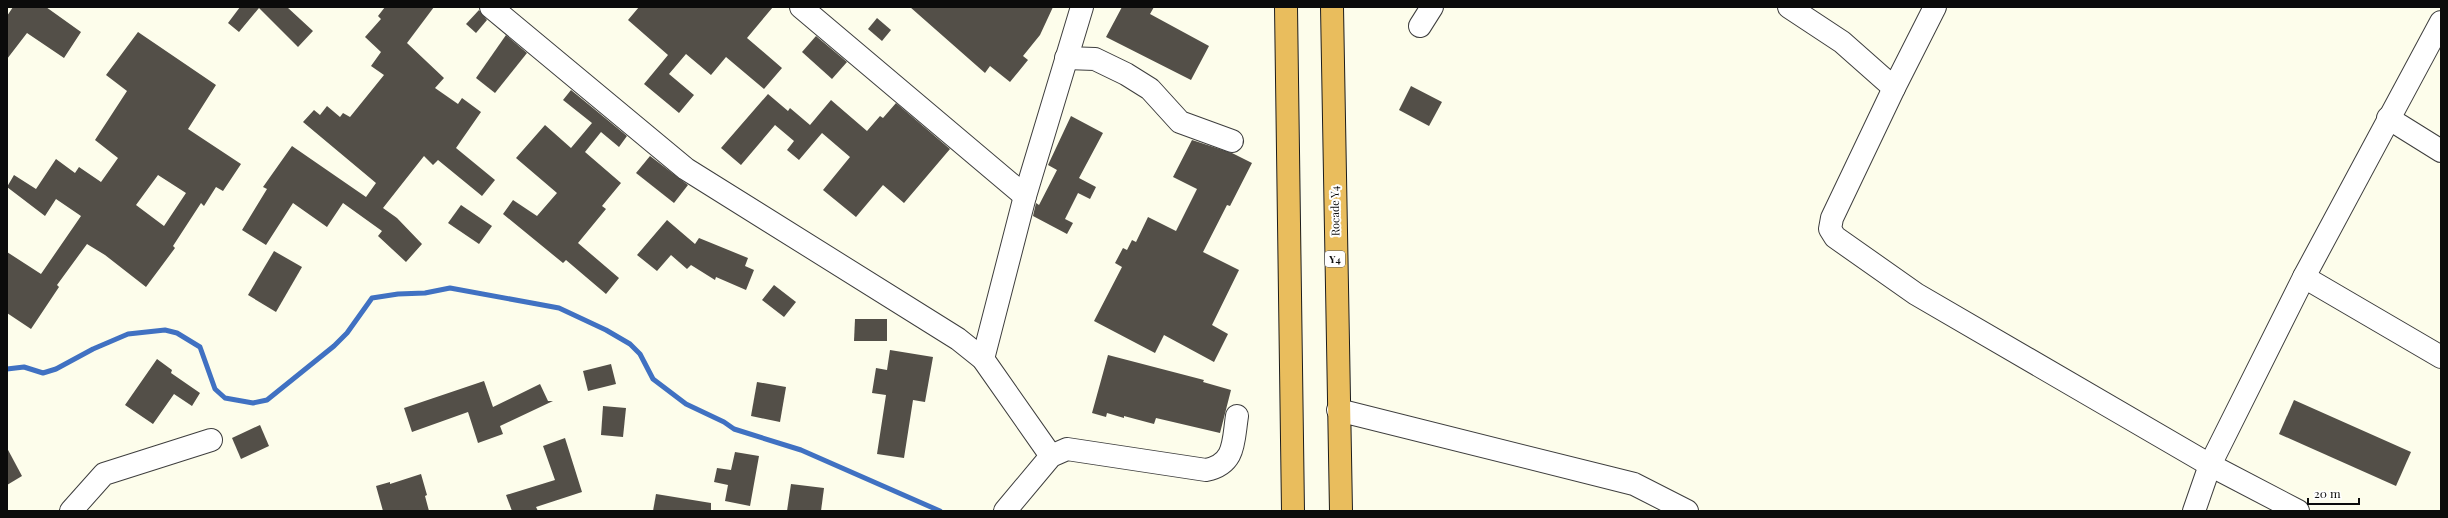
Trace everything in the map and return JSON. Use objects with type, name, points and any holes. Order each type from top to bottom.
[{"type":"highway","points":[[1286,7],[1292,511]]},
{"type":"highway","name":"Rocade Y4","points":[[1332,7],[1341,511]]},
{"type":"street","points":[[491,7],[686,169],[958,339],[983,359],[1051,456]]},
{"type":"street","points":[[801,7],[1025,196]]},
{"type":"street","points":[[983,359],[1025,196],[1082,7]]},
{"type":"street","points":[[1420,26],[1432,7]]},
{"type":"street","points":[[1789,7],[1842,42],[1894,88]]},
{"type":"street","points":[[1935,7],[1894,88],[1832,218],[1830,229],[1835,237],[1916,294],[2210,464],[2298,511]]},
{"type":"street","points":[[2194,511],[2210,464],[2304,277],[2388,118],[2441,22]]},
{"type":"street","points":[[1066,58],[1095,59],[1126,74],[1150,89],[1180,122],[1232,141]]},
{"type":"street","points":[[2388,118],[2441,151]]},
{"type":"street","points":[[2304,277],[2441,357]]},
{"type":"street","points":[[1338,410],[1634,484],[1687,511]]},
{"type":"street","points":[[1005,511],[1051,456],[1068,449],[1206,470],[1220,468],[1231,455],[1237,416]]},
{"type":"street","points":[[70,511],[104,474],[211,440]]},
{"type":"building","points":[[13,7],[46,7],[81,32],[64,58],[27,33],[7,59],[7,16]]},
{"type":"building","points":[[240,7],[287,7],[313,31],[298,47],[259,8],[239,32],[228,23]]},
{"type":"building","points":[[385,7],[434,7],[407,43],[444,78],[435,88],[458,104],[462,98],[481,112],[456,148],[495,180],[482,196],[438,160],[433,165],[424,156],[383,208],[397,218],[422,244],[406,262],[378,236],[382,231],[343,203],[327,227],[293,203],[266,245],[242,230],[267,189],[263,187],[292,146],[366,197],[376,183],[303,122],[314,110],[320,115],[327,106],[340,117],[343,113],[350,117],[384,75],[371,66],[381,52],[365,37],[381,19],[378,16]]},
{"type":"building","points":[[639,7],[773,7],[747,38],[782,68],[764,89],[726,57],[711,75],[686,54],[669,74],[694,95],[679,113],[644,84],[668,55],[628,20]]},
{"type":"building","points":[[910,7],[1053,7],[1040,35],[1023,56],[1028,60],[1010,82],[990,66],[985,73]]},
{"type":"building","points":[[1122,7],[1154,7],[1150,14],[1209,46],[1191,80],[1106,37]]},
{"type":"building","points":[[479,10],[487,20],[476,33],[466,24]]},
{"type":"building","points":[[877,18],[891,30],[882,41],[868,29]]},
{"type":"building","points":[[138,32],[216,85],[188,129],[241,164],[223,191],[216,187],[204,206],[201,203],[173,246],[175,248],[146,287],[105,255],[87,244],[57,285],[59,287],[31,329],[7,313],[7,252],[41,274],[81,216],[56,199],[45,216],[7,187],[14,175],[36,189],[56,159],[75,173],[79,167],[101,182],[118,158],[95,140],[127,91],[106,75]],"holes":[[[158,175],[186,193],[164,226],[136,205]]]},
{"type":"building","points":[[506,35],[527,53],[495,93],[476,78]]},
{"type":"building","points":[[816,36],[847,62],[832,79],[802,52]]},
{"type":"building","points":[[1411,86],[1442,102],[1429,126],[1399,110]]},
{"type":"building","points":[[571,90],[627,136],[619,147],[601,132],[585,152],[621,183],[602,206],[606,209],[578,243],[619,278],[606,294],[566,260],[563,263],[503,214],[513,200],[537,216],[557,193],[516,158],[545,125],[571,148],[592,123],[563,100]]},
{"type":"building","points":[[768,94],[788,111],[790,108],[810,125],[831,100],[867,131],[880,116],[883,118],[896,103],[950,149],[904,203],[883,185],[856,217],[823,190],[850,157],[822,133],[799,160],[787,150],[794,141],[775,125],[741,165],[721,148]]},
{"type":"building","points":[[1071,116],[1103,133],[1079,178],[1096,187],[1090,199],[1078,193],[1065,219],[1073,223],[1067,234],[1033,216],[1036,203],[1039,205],[1057,170],[1048,165]]},
{"type":"building","points":[[1192,140],[1232,153],[1252,163],[1230,206],[1227,205],[1203,252],[1239,270],[1212,325],[1228,334],[1214,362],[1164,335],[1155,353],[1094,321],[1122,267],[1115,263],[1123,248],[1127,250],[1132,240],[1136,242],[1148,217],[1176,231],[1197,189],[1173,177]]},
{"type":"building","points":[[650,156],[688,185],[674,203],[636,173]]},
{"type":"building","points":[[461,205],[492,226],[479,244],[448,223]]},
{"type":"building","points":[[667,220],[695,244],[699,238],[748,258],[745,266],[754,270],[746,290],[716,277],[715,280],[691,265],[687,269],[671,255],[657,271],[637,255]]},
{"type":"building","points":[[274,251],[302,267],[276,312],[248,295]]},
{"type":"building","points":[[774,285],[796,302],[784,317],[762,300]]},
{"type":"building","points":[[855,319],[887,319],[887,341],[854,341]]},
{"type":"building","points":[[890,350],[933,357],[925,402],[913,400],[904,458],[877,454],[886,395],[872,393],[876,368],[887,370]]},
{"type":"building","points":[[1108,355],[1204,380],[1203,382],[1231,390],[1220,433],[1156,418],[1154,424],[1124,416],[1124,418],[1107,413],[1106,417],[1092,413]]},
{"type":"building","points":[[157,359],[172,370],[171,373],[200,393],[192,406],[174,394],[153,424],[125,405]]},
{"type":"building","points":[[611,364],[616,384],[588,391],[583,371]]},
{"type":"building","points":[[484,381],[493,407],[540,384],[548,401],[553,401],[500,426],[503,434],[478,443],[468,412],[412,432],[404,408]]},
{"type":"building","points":[[757,382],[786,387],[780,422],[751,416]]},
{"type":"building","points":[[2294,400],[2411,452],[2396,486],[2279,434]]},
{"type":"building","points":[[603,406],[626,408],[623,437],[601,435]]},
{"type":"building","points":[[260,425],[269,446],[241,459],[232,438]]},
{"type":"building","points":[[565,438],[582,492],[536,507],[538,511],[512,511],[506,495],[555,480],[543,446]]},
{"type":"building","points":[[7,448],[22,476],[7,485]]},
{"type":"building","points":[[735,452],[759,456],[750,506],[725,501],[728,485],[714,482],[717,468],[731,470]]},
{"type":"building","points":[[421,474],[427,495],[425,496],[429,511],[383,511],[376,486],[390,482],[390,484]]},
{"type":"building","points":[[791,484],[824,488],[821,511],[787,511]]},
{"type":"building","points":[[656,494],[711,503],[711,511],[653,511]]},
{"type":"waterway","points":[[7,369],[24,367],[43,373],[56,369],[93,349],[128,334],[165,330],[177,333],[200,347],[215,389],[225,398],[253,403],[267,400],[334,346],[347,333],[372,298],[398,294],[425,293],[450,288],[559,308],[606,330],[630,344],[640,354],[653,379],[686,404],[724,422],[734,429],[801,450],[940,511]]}]
